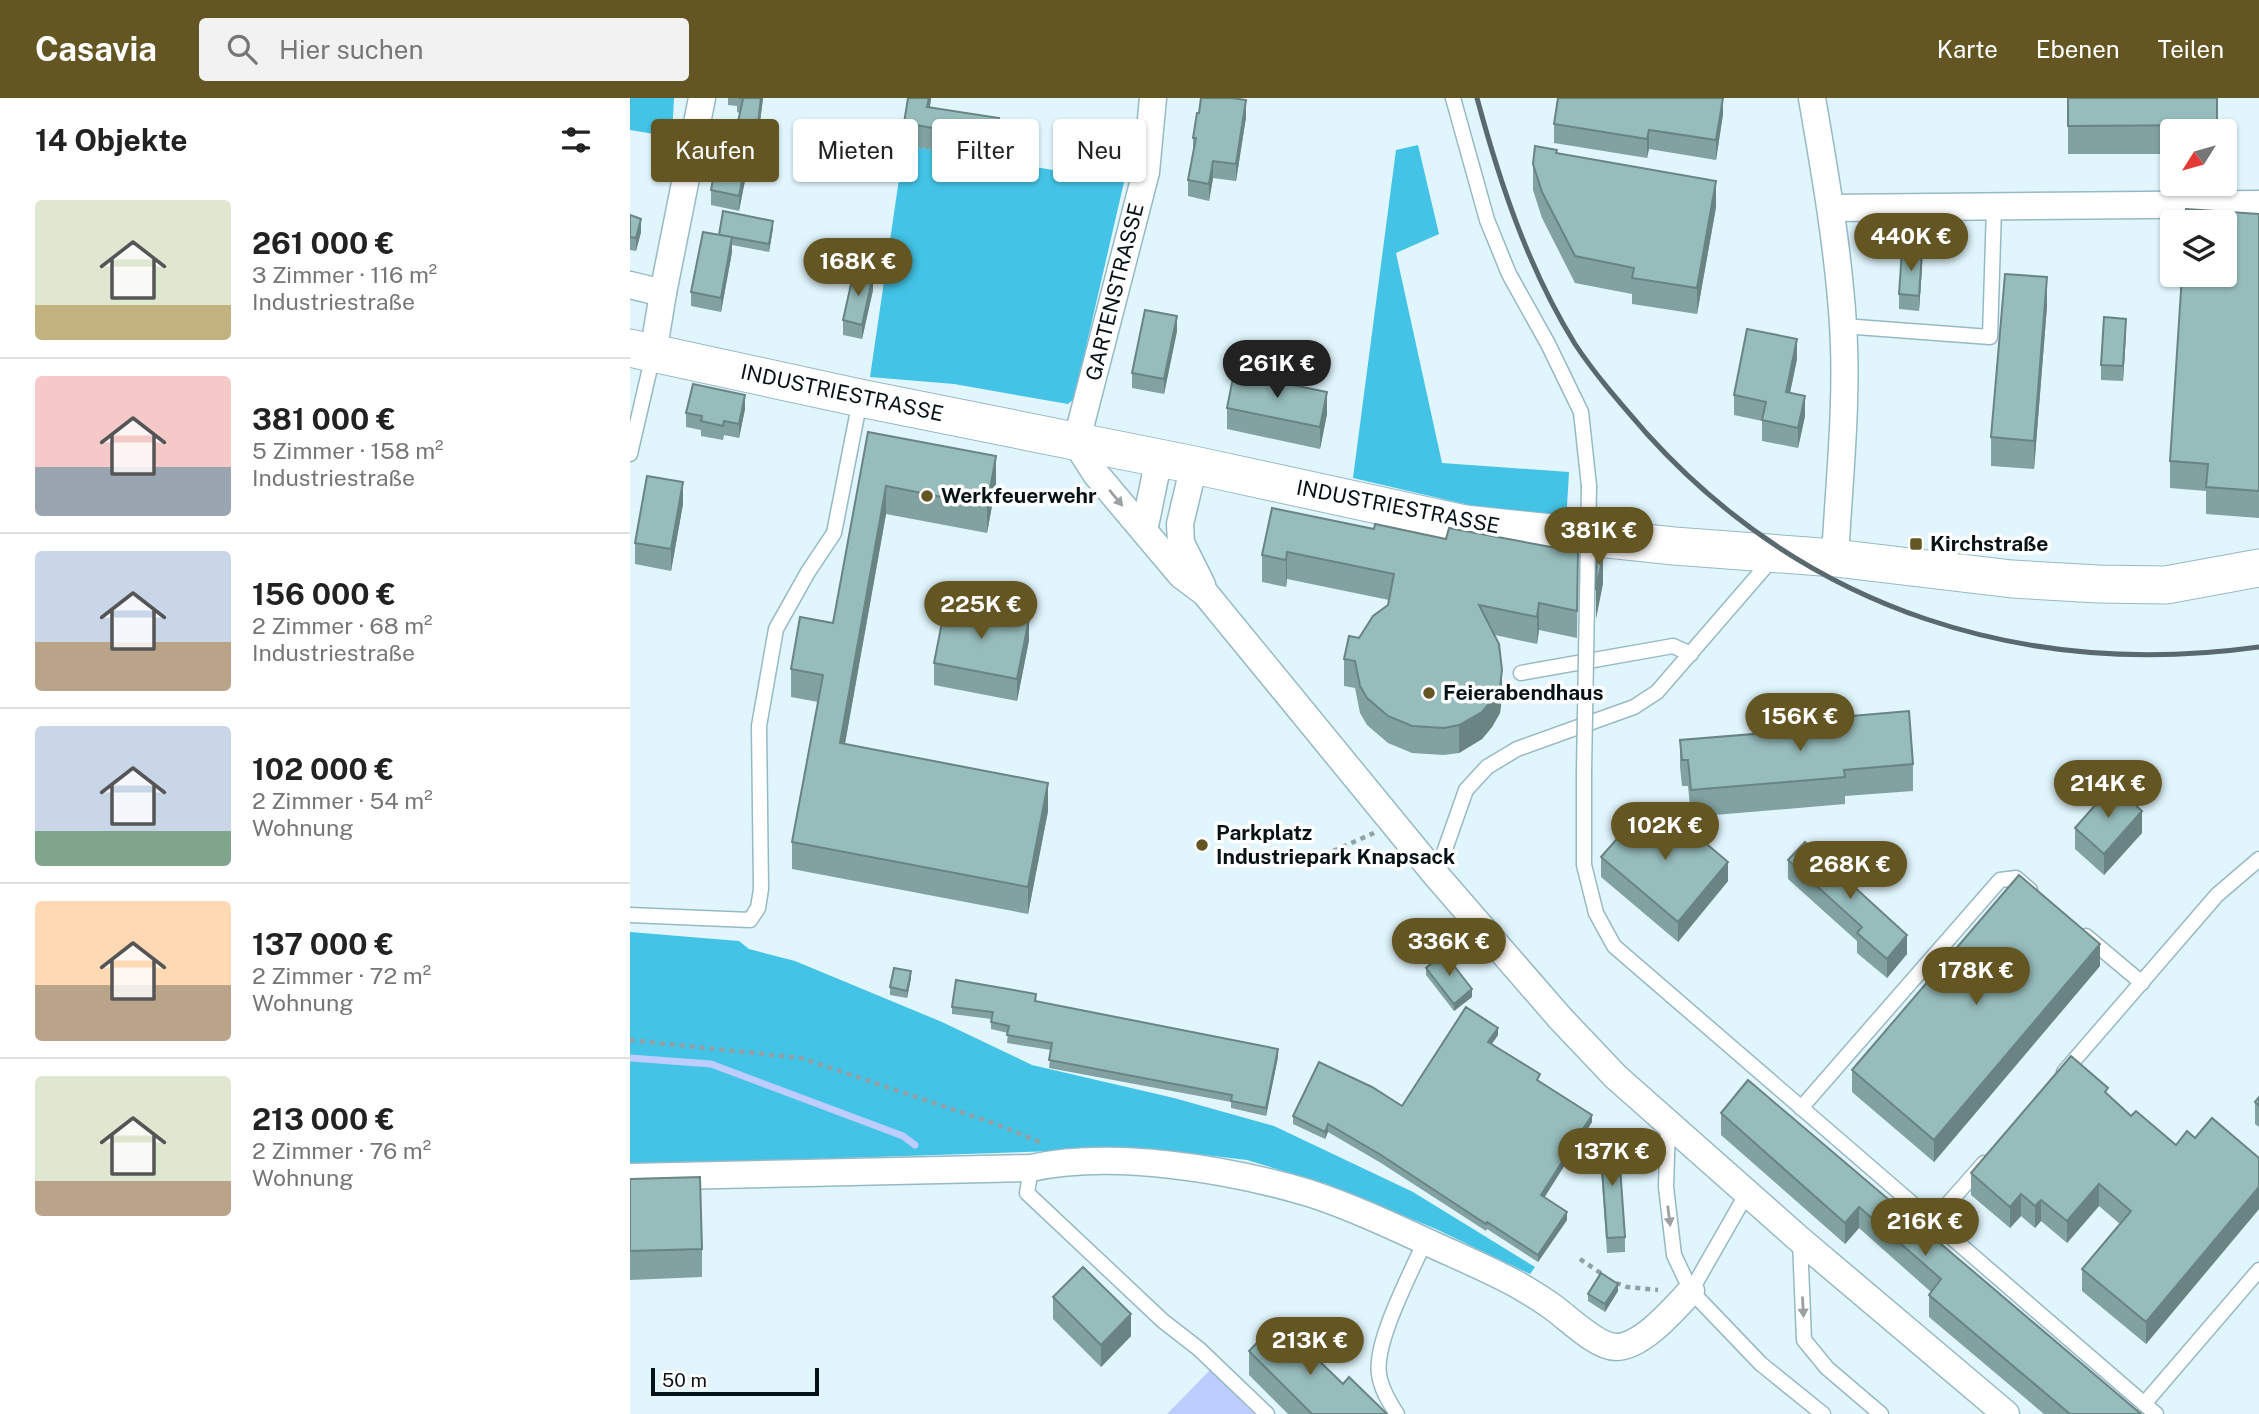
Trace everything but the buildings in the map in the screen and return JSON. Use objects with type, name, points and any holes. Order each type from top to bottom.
[{"type":"main road","name":"INDUSTRIESTRASSE","points":[[642,351],[1465,524],[1674,546],[1835,558],[2011,579],[2130,586],[2166,585],[2259,568]]},
{"type":"street","points":[[642,351],[663,293],[702,98]]},
{"type":"street","name":"GARTENSTRASSE","points":[[1076,443],[1146,172],[1153,98]]},
{"type":"street","points":[[1812,98],[1831,208],[1843,326],[1843,397],[1835,558]]},
{"type":"street","points":[[1831,208],[2259,204]]},
{"type":"street","points":[[630,285],[663,293]]},
{"type":"street","points":[[1076,443],[1096,474],[1181,575],[1205,593]]},
{"type":"street","points":[[1144,531],[1177,462]]},
{"type":"street","points":[[1177,462],[1181,543],[1205,593],[1436,875],[1560,1018],[1616,1077],[1800,1239],[2006,1414]]},
{"type":"street","points":[[630,1177],[1031,1168],[1058,1162],[1127,1162],[1193,1168],[1309,1194],[1387,1224],[1516,1284],[1552,1306],[1599,1341],[1614,1347],[1632,1344],[1691,1291]]},
{"type":"lane","points":[[1453,98],[1487,220],[1504,264],[1548,344],[1581,412],[1589,486],[1584,865],[1596,913],[1614,946],[2150,1409],[2259,1270]]},
{"type":"lane","points":[[1843,326],[1990,337],[1994,208]]},
{"type":"lane","points":[[630,454],[642,351]]},
{"type":"lane","points":[[630,915],[750,920],[758,908],[761,888],[759,726],[776,629],[807,572],[834,533],[860,398]]},
{"type":"lane","points":[[1436,875],[1466,790],[1487,767],[1517,749],[1634,707],[1657,692],[1777,554]]},
{"type":"lane","points":[[1521,673],[1674,646],[1691,654]]},
{"type":"lane","points":[[2058,1079],[2217,895],[2259,859]]},
{"type":"lane","points":[[1801,1108],[2000,880],[2017,878],[2037,895]]},
{"type":"lane","points":[[2079,930],[2141,983]]},
{"type":"lane","points":[[1668,1123],[1666,1187],[1674,1255],[1691,1291],[1761,1364],[1823,1414]]},
{"type":"lane","points":[[1933,1222],[1995,1150]]},
{"type":"lane","points":[[1031,1168],[1027,1193],[1267,1414]]},
{"type":"lane","points":[[1691,1291],[1747,1193]]},
{"type":"lane","points":[[1800,1239],[1804,1340],[1827,1368],[1881,1414]]},
{"type":"lane","points":[[1397,1414],[1387,1397],[1379,1374],[1379,1354],[1425,1241]]},
{"type":"path","points":[[1334,851],[1368,837]]},
{"type":"path","points":[[630,1040],[802,1058],[1040,1141],[1031,1168]]},
{"type":"path","points":[[1580,1259],[1618,1284],[1651,1290]]},
{"type":"shaded area","points":[[630,98],[674,98],[673,119],[651,119],[651,134],[630,130]]},
{"type":"shaded area","points":[[1418,145],[1439,234],[1396,253],[1442,463],[1569,472],[1566,524],[1516,516],[1353,478],[1396,150]]},
{"type":"shaded area","points":[[918,147],[932,150],[932,182],[1039,182],[1039,168],[1053,170],[1053,182],[1124,182],[1074,399],[1068,404],[954,384],[870,377],[899,182],[918,182]]},
{"type":"shaded area","points":[[630,932],[739,941],[749,949],[795,961],[942,1022],[1032,1065],[1174,1098],[1274,1126],[1413,1192],[1535,1267],[1530,1274],[1436,1229],[1327,1184],[1247,1160],[1146,1148],[630,1165]]},
{"type":"shaded area","points":[[1210,1370],[1255,1414],[1167,1414]]},
{"type":"waterway","points":[[630,1058],[711,1064],[903,1136],[915,1145]]},
{"type":"railway","points":[[1477,98],[1495,162],[1529,255],[1575,344],[1648,435],[1711,496],[1778,547],[1850,588],[1926,619],[2005,640],[2088,652],[2172,654],[2259,647]]},
{"type":"place","name":"Werkfeuerwehr","points":[[927,496]]},
{"type":"place","name":"Kirchstraße","points":[[1916,544]]},
{"type":"place","name":"Feierabendhaus","points":[[1429,693]]},
{"type":"place","name":"Parkplatz Industriepark Knapsack","points":[[1202,845]]}]
